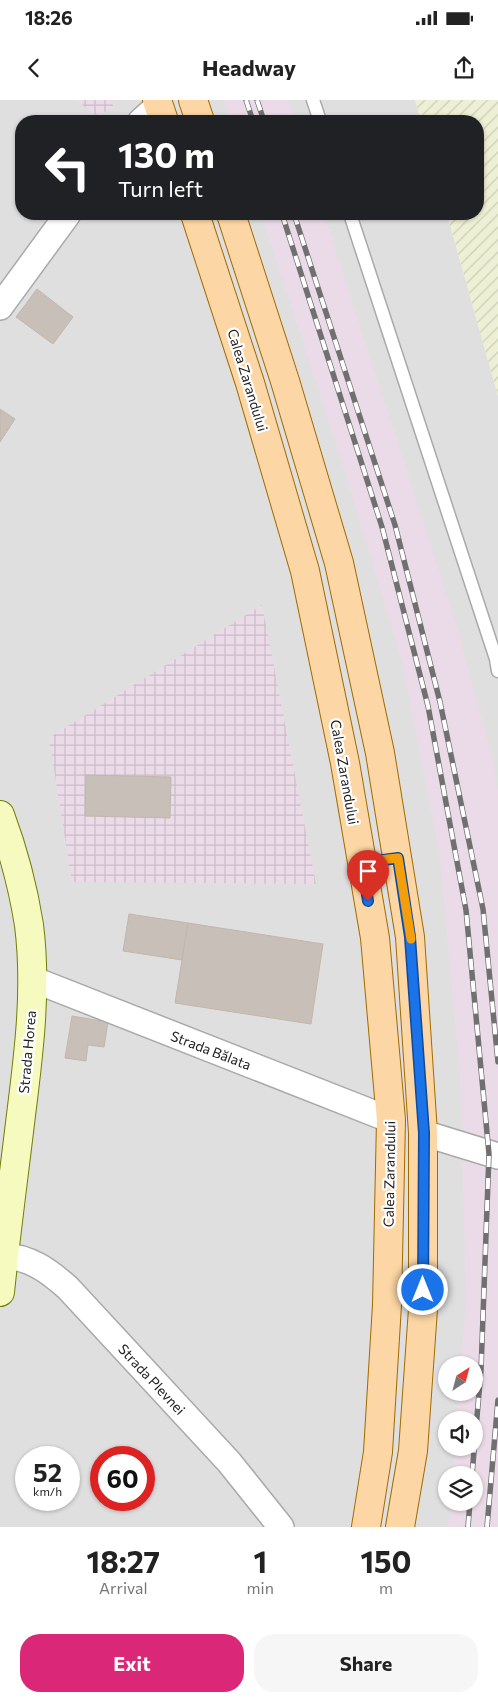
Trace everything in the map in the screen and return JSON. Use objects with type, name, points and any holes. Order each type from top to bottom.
[{"type":"main road","points":[[193,100],[198,115]]},
{"type":"main road","name":"Calea Zarandului","points":[[196,220],[250,382],[305,571],[345,763],[375,938],[391,1120],[387,1305],[378,1452],[366,1527]]},
{"type":"main road","points":[[233,220],[285,381],[339,563],[380,753],[410,937],[424,1133],[423,1309],[413,1451],[400,1527]]},
{"type":"main road","name":"Strada Horea","points":[[0,815],[12,849],[29,925],[32,980],[31,1034],[0,1292]]},
{"type":"main road","points":[[362,863],[398,858]]},
{"type":"street","points":[[0,308],[64,220]]},
{"type":"street","name":"Strada Bălata","points":[[32,980],[391,1120]]},
{"type":"street","points":[[424,1133],[498,1156]]},
{"type":"street","name":"Strada Plevnei","points":[[4,1256],[15,1256],[35,1263],[68,1288],[229,1462],[281,1527]]},
{"type":"lane","points":[[313,100],[318,115]]},
{"type":"lane","points":[[352,220],[496,659],[498,671]]},
{"type":"shaded area","points":[[0,100],[415,100],[419,115],[15,115],[15,220],[449,220],[498,396],[498,1527],[0,1527]]},
{"type":"shaded area","points":[[76,100],[111,100],[114,108],[96,115]]},
{"type":"shaded area","points":[[224,100],[288,100],[293,115],[229,115]]},
{"type":"shaded area","points":[[263,220],[326,220],[456,624],[494,765],[498,790],[498,1527],[448,1527],[450,1511],[483,1511],[483,1466],[454,1466],[454,1456],[483,1456],[483,1411],[458,1411],[458,1401],[483,1401],[483,1356],[462,1356],[466,1298],[460,1072],[439,851],[402,662],[343,466]]},
{"type":"shaded area","points":[[262,605],[316,884],[72,882],[49,738]]},
{"type":"green space","points":[[415,100],[498,100],[498,396],[449,220],[484,220],[484,115],[419,115]]},
{"type":"building","points":[[37,289],[73,317],[53,344],[16,317]]},
{"type":"building","points":[[0,409],[15,419],[0,442]]},
{"type":"building","points":[[86,775],[171,777],[170,818],[85,816]]},
{"type":"building","points":[[129,914],[188,923],[182,960],[123,951]]},
{"type":"building","points":[[188,923],[323,944],[311,1024],[175,1003]]},
{"type":"building","points":[[72,1016],[108,1022],[104,1047],[88,1045],[86,1061],[65,1058]]},
{"type":"railway","points":[[246,100],[251,115]]},
{"type":"railway","points":[[257,100],[262,115]]},
{"type":"railway","points":[[284,220],[382,527],[428,706],[466,910],[489,1154],[481,1370],[473,1466]]},
{"type":"railway","points":[[296,220],[395,525],[440,702],[483,909],[498,1062]]},
{"type":"railway","points":[[487,1527],[498,1400]]},
{"type":"railway","points":[[468,1527],[469,1511]]},
{"type":"slow traffic","points":[[379,860],[398,858],[411,939]]},
{"type":"route","points":[[368,901],[362,863],[398,858],[410,937],[424,1133],[423,1290]]}]
